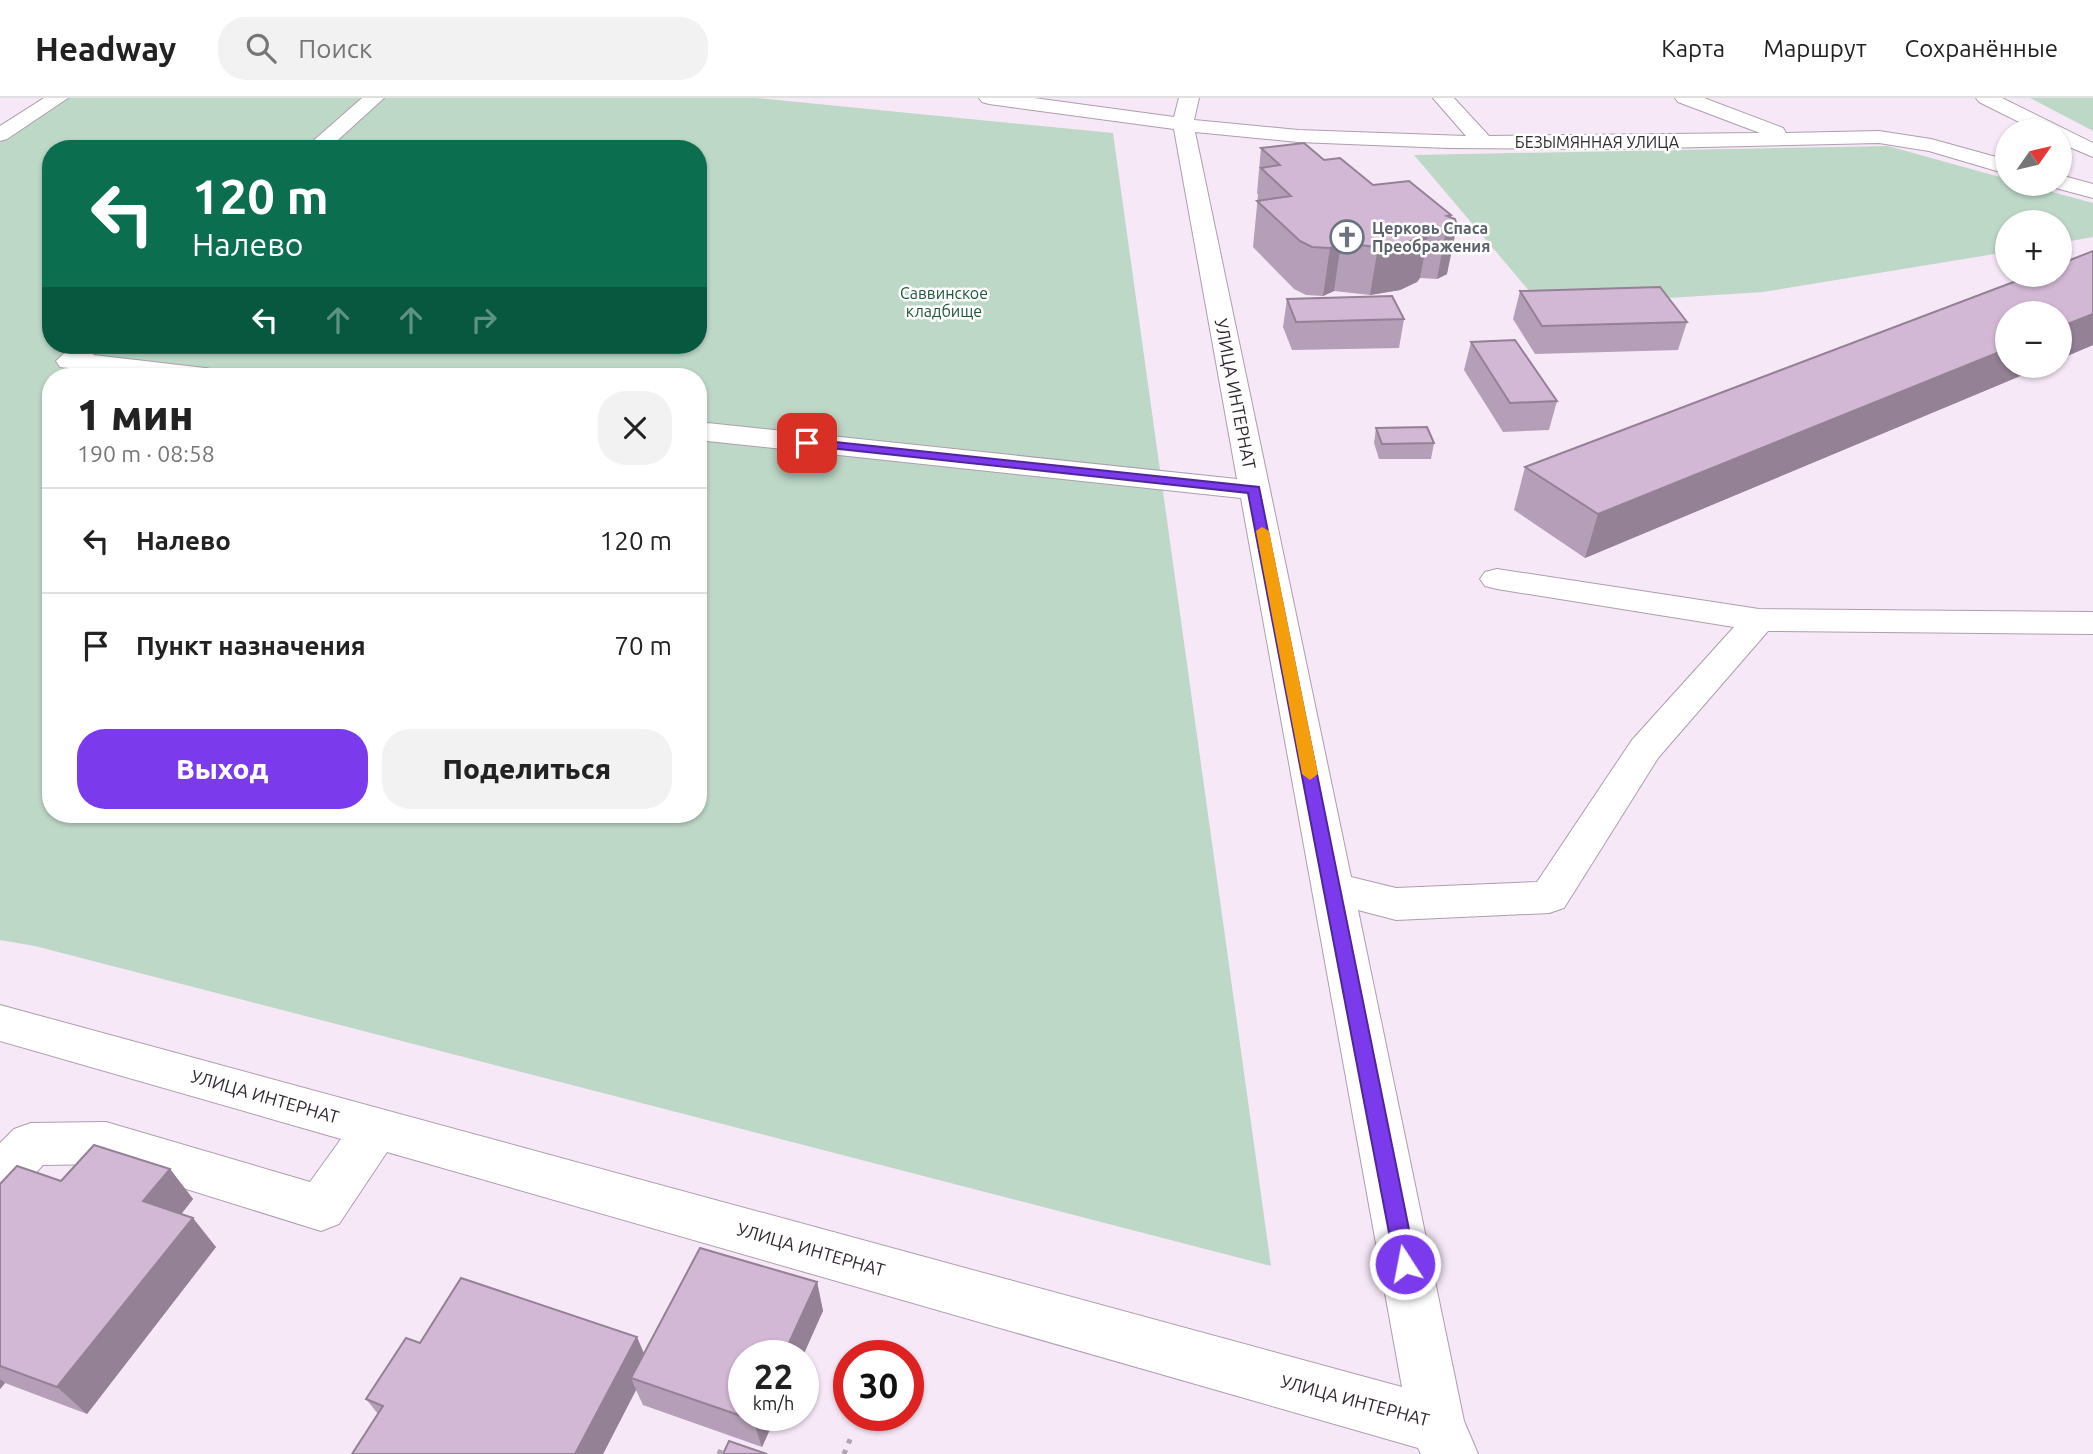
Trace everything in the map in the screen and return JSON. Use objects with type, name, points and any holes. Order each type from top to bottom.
[{"type":"street","points":[[0,135],[58,98]]},
{"type":"street","points":[[325,140],[374,98]]},
{"type":"street","name":"БЕЗЫМЯННАЯ УЛИЦА","points":[[989,98],[1186,111],[1298,136],[1616,143],[1869,137],[1905,140],[1995,164]]},
{"type":"street","points":[[1443,98],[1483,142]]},
{"type":"street","points":[[1685,98],[1795,138]]},
{"type":"street","points":[[1986,98],[2029,119]]},
{"type":"street","name":"УЛИЦА ИНТЕРНАТ","points":[[0,1023],[377,1128],[1443,1440],[1254,490],[1186,111]]},
{"type":"street","points":[[2072,141],[2093,151]]},
{"type":"street","points":[[2072,185],[2093,191]]},
{"type":"street","points":[[78,354],[70,361],[133,368]]},
{"type":"street","points":[[707,431],[1254,490]]},
{"type":"street","points":[[1497,579],[1759,620],[2093,623]]},
{"type":"street","points":[[1332,888],[1396,904],[1549,897],[1645,749],[1759,620]]},
{"type":"street","points":[[0,1177],[31,1144],[106,1143],[321,1208],[377,1128]]},
{"type":"path","points":[[844,1454],[851,1437]]},
{"type":"path","points":[[719,1454],[722,1447],[744,1454]]},
{"type":"green space","name":"Саввинское кладбище","points":[[58,98],[756,98],[1113,133],[1271,1266],[35,946],[0,940],[0,134]]},
{"type":"green space","points":[[2030,98],[2093,98],[2093,131]]},
{"type":"green space","points":[[1888,146],[1995,176],[1995,196],[2067,196],[2093,203],[2093,237],[2072,241],[2072,210],[1995,210],[1995,254],[1763,292],[1542,306],[1414,155]]},
{"type":"building","points":[[1304,143],[1324,160],[1340,158],[1373,185],[1409,181],[1451,215],[1447,216],[1455,219],[1457,226],[1446,231],[1429,230],[1426,235],[1408,242],[1378,247],[1341,243],[1330,248],[1312,247],[1300,241],[1257,201],[1291,196],[1261,168],[1280,165],[1261,148]]},
{"type":"building","points":[[2093,251],[2093,314],[2072,322],[2072,301],[1995,301],[1995,354],[1598,514],[1525,467],[2000,287],[2072,287],[2072,259]]},
{"type":"building","points":[[1660,287],[1687,322],[1542,326],[1520,291]]},
{"type":"building","points":[[1392,296],[1404,319],[1296,322],[1287,299]]},
{"type":"building","points":[[1515,340],[1557,401],[1510,403],[1471,342]]},
{"type":"building","points":[[1427,427],[1434,443],[1382,444],[1376,428]]},
{"type":"building","points":[[94,1145],[170,1169],[143,1201],[193,1218],[57,1387],[0,1366],[0,1184],[17,1166],[61,1181]]},
{"type":"building","points":[[700,1248],[817,1282],[790,1340],[728,1340],[728,1411],[631,1378]]},
{"type":"building","points":[[461,1278],[637,1337],[575,1454],[352,1454],[383,1406],[366,1399],[406,1338],[420,1343]]},
{"type":"building","points":[[729,1441],[767,1454],[723,1454]]},
{"type":"slow traffic","points":[[1262,531],[1310,774]]},
{"type":"place","name":"Церковь Спаса Преображения","points":[[1347,237]]},
{"type":"route","points":[[807,443],[1254,490],[1405,1264]]}]
